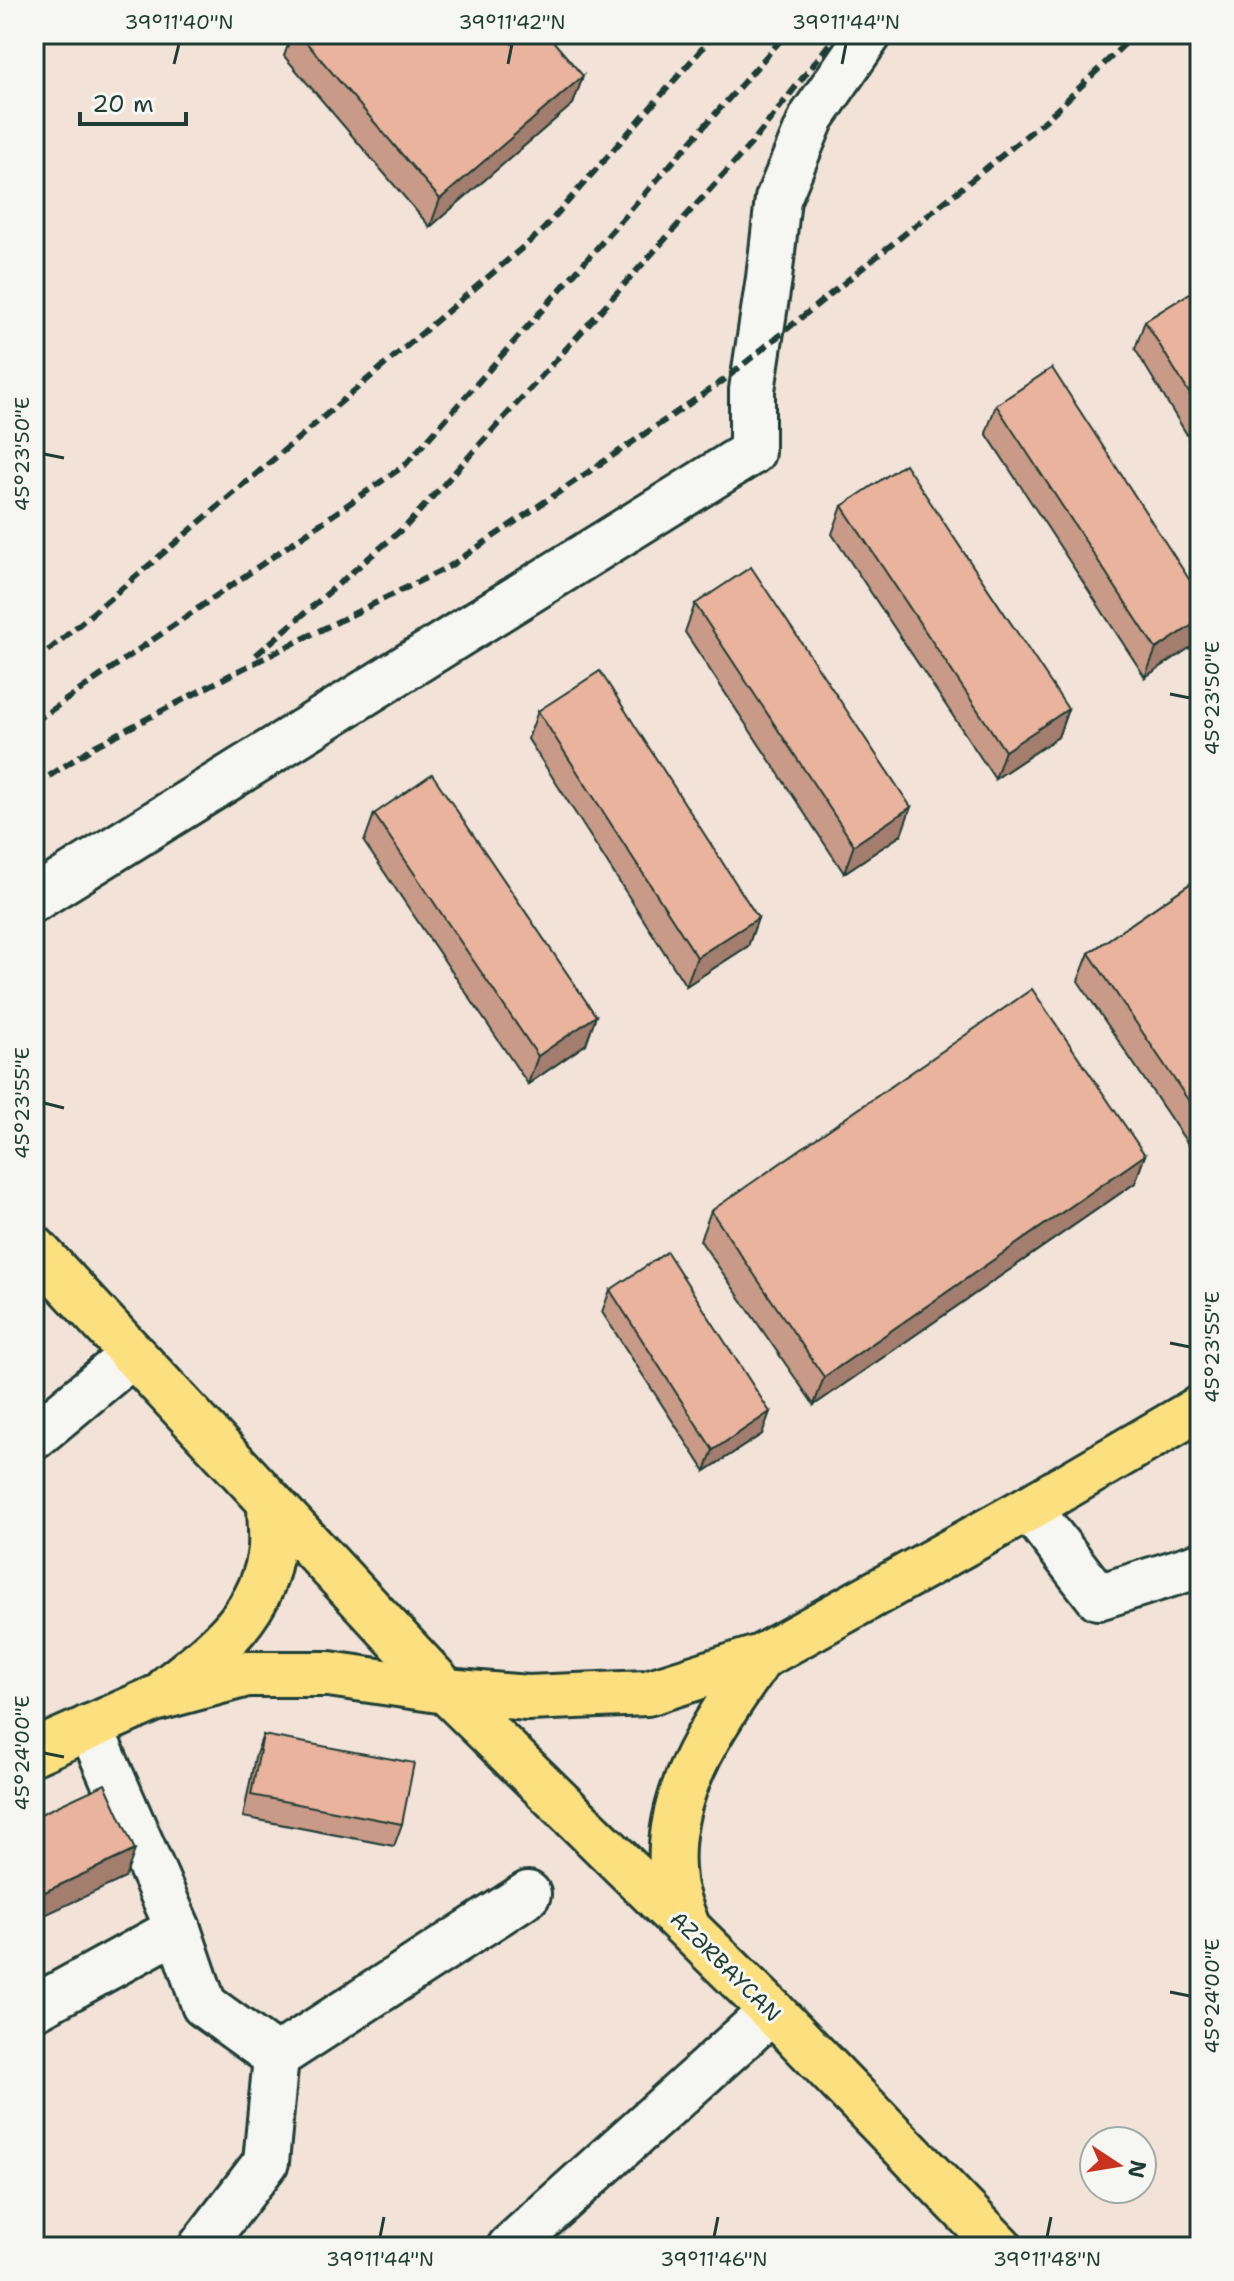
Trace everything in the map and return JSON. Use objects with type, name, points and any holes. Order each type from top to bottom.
[{"type":"main road","name":"AZƏRBAYCAN","points":[[34,1248],[131,1356],[446,1691],[772,2011],[1000,2247]]},
{"type":"main road","points":[[34,1752],[154,1699],[247,1674],[329,1674],[446,1691],[528,1698],[647,1693],[761,1657],[1029,1508],[1200,1408]]},
{"type":"main road","points":[[154,1699],[218,1649],[262,1587],[271,1548],[270,1503]]},
{"type":"main road","points":[[688,1929],[673,1881],[672,1846],[680,1797],[697,1754],[761,1657]]},
{"type":"street","points":[[34,899],[752,452],[752,390],[778,199],[812,117],[869,34]]},
{"type":"street","points":[[34,1437],[131,1356]]},
{"type":"street","points":[[1029,1508],[1098,1597],[1200,1565]]},
{"type":"street","points":[[90,1727],[178,1929],[204,2005],[276,2057]]},
{"type":"street","points":[[276,2057],[528,1894]]},
{"type":"street","points":[[34,2008],[178,1929]]},
{"type":"street","points":[[510,2247],[772,2011]]},
{"type":"street","points":[[201,2247],[266,2162],[276,2057]]},
{"type":"building","points":[[299,34],[504,34],[512,44],[523,34],[547,34],[583,76],[440,199]]},
{"type":"building","points":[[1200,287],[1200,409],[1199,409],[1145,321]]},
{"type":"building","points":[[1052,368],[1200,596],[1200,620],[1156,649],[996,405]]},
{"type":"building","points":[[905,464],[1068,709],[1005,751],[842,506]]},
{"type":"building","points":[[751,567],[911,807],[854,845],[695,604]]},
{"type":"building","points":[[600,671],[758,918],[697,957],[538,711]]},
{"type":"building","points":[[432,774],[596,1016],[538,1056],[374,814]]},
{"type":"building","points":[[1200,877],[1200,1115],[1199,1116],[1089,953]]},
{"type":"building","points":[[1032,989],[1145,1155],[824,1377],[711,1211]]},
{"type":"building","points":[[667,1252],[770,1412],[713,1450],[610,1290]]},
{"type":"building","points":[[263,1735],[414,1763],[402,1824],[251,1795]]},
{"type":"building","points":[[105,1784],[135,1850],[34,1897],[34,1817]]},
{"type":"railway","points":[[34,663],[542,231],[715,34]]},
{"type":"railway","points":[[34,722],[405,465],[786,34]]},
{"type":"railway","points":[[256,655],[408,524],[751,144],[837,34]]},
{"type":"railway","points":[[34,786],[95,746],[450,566],[724,380],[1047,119],[1135,34]]}]
